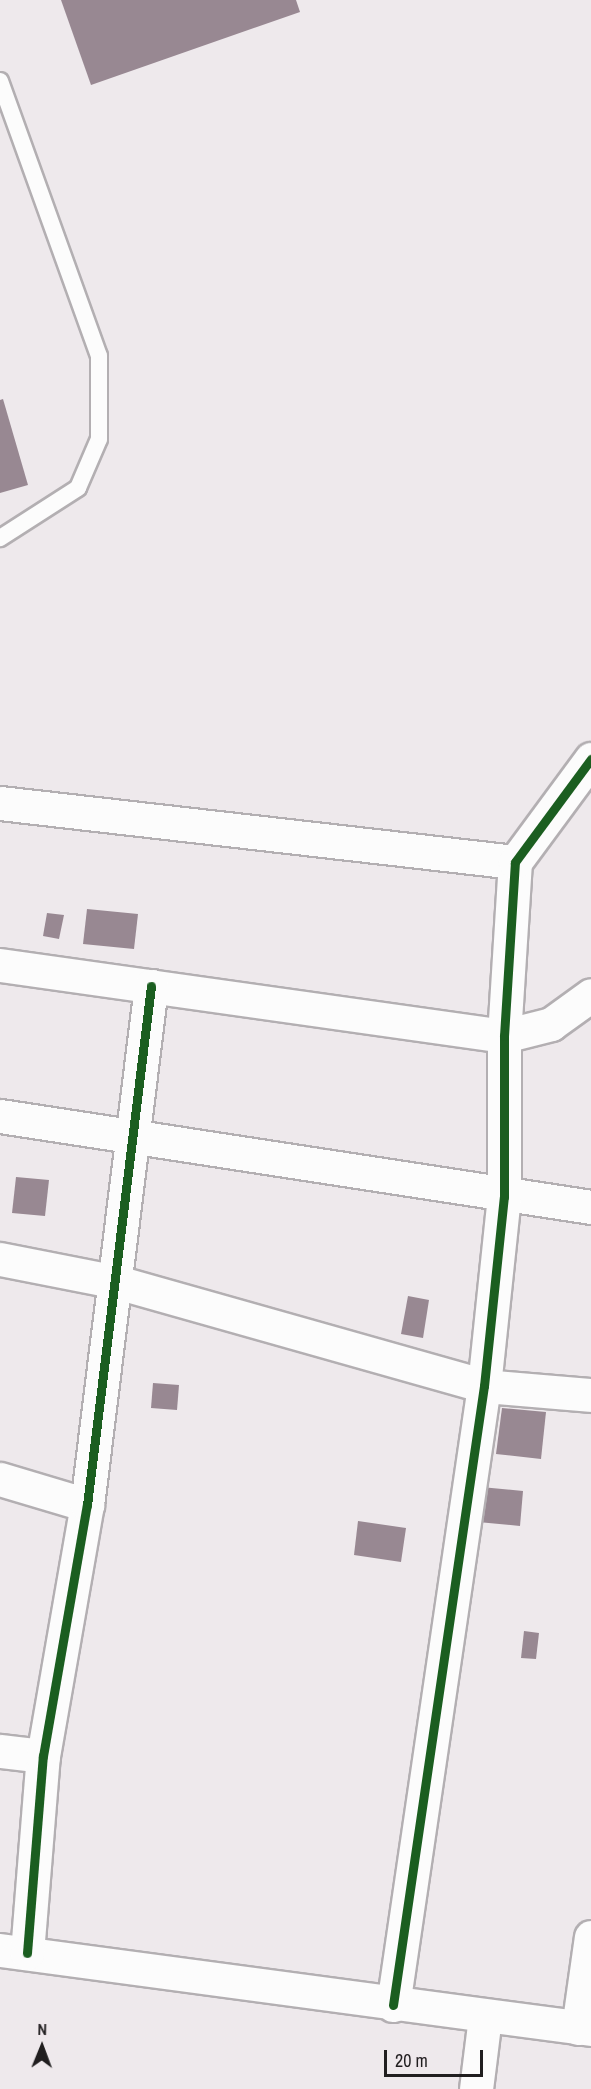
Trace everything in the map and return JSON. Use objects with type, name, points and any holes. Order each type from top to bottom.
[{"type":"street","points":[[393,2005],[484,1386],[504,1197],[504,1036],[515,862],[591,759]]},
{"type":"street","points":[[0,803],[515,862]]},
{"type":"street","points":[[0,965],[504,1036],[551,1024],[591,995]]},
{"type":"street","points":[[151,986],[132,1133],[117,1282],[87,1505],[42,1756],[13,1951],[393,2005],[584,2029],[591,1937]]},
{"type":"street","points":[[0,1116],[132,1133],[504,1197],[591,1208]]},
{"type":"street","points":[[0,1259],[117,1282],[484,1386],[591,1395]]},
{"type":"street","points":[[0,1479],[87,1505]]},
{"type":"street","points":[[0,1751],[42,1756]]},
{"type":"street","points":[[476,2089],[485,2017]]},
{"type":"lane","points":[[0,81],[99,356],[99,427],[78,488],[0,538]]},
{"type":"building","points":[[61,0],[296,0],[300,12],[91,85]]},
{"type":"building","points":[[3,399],[28,485],[0,493],[0,400]]},
{"type":"building","points":[[87,909],[138,914],[134,949],[83,944]]},
{"type":"building","points":[[47,913],[64,915],[59,939],[43,936]]},
{"type":"building","points":[[16,1177],[49,1180],[45,1216],[12,1213]]},
{"type":"building","points":[[408,1296],[429,1300],[423,1338],[401,1334]]},
{"type":"building","points":[[153,1383],[179,1385],[177,1410],[151,1408]]},
{"type":"building","points":[[502,1408],[546,1412],[541,1459],[496,1454]]},
{"type":"building","points":[[481,1487],[523,1491],[520,1526],[478,1522]]},
{"type":"building","points":[[358,1521],[406,1528],[401,1562],[354,1555]]},
{"type":"building","points":[[524,1631],[539,1633],[536,1659],[521,1658]]},
{"type":"cycle path","points":[[393,2005],[484,1386],[504,1197],[504,1036],[515,862],[591,759]]},
{"type":"cycle path","points":[[27,1953],[43,1756],[87,1505],[151,986]]}]
